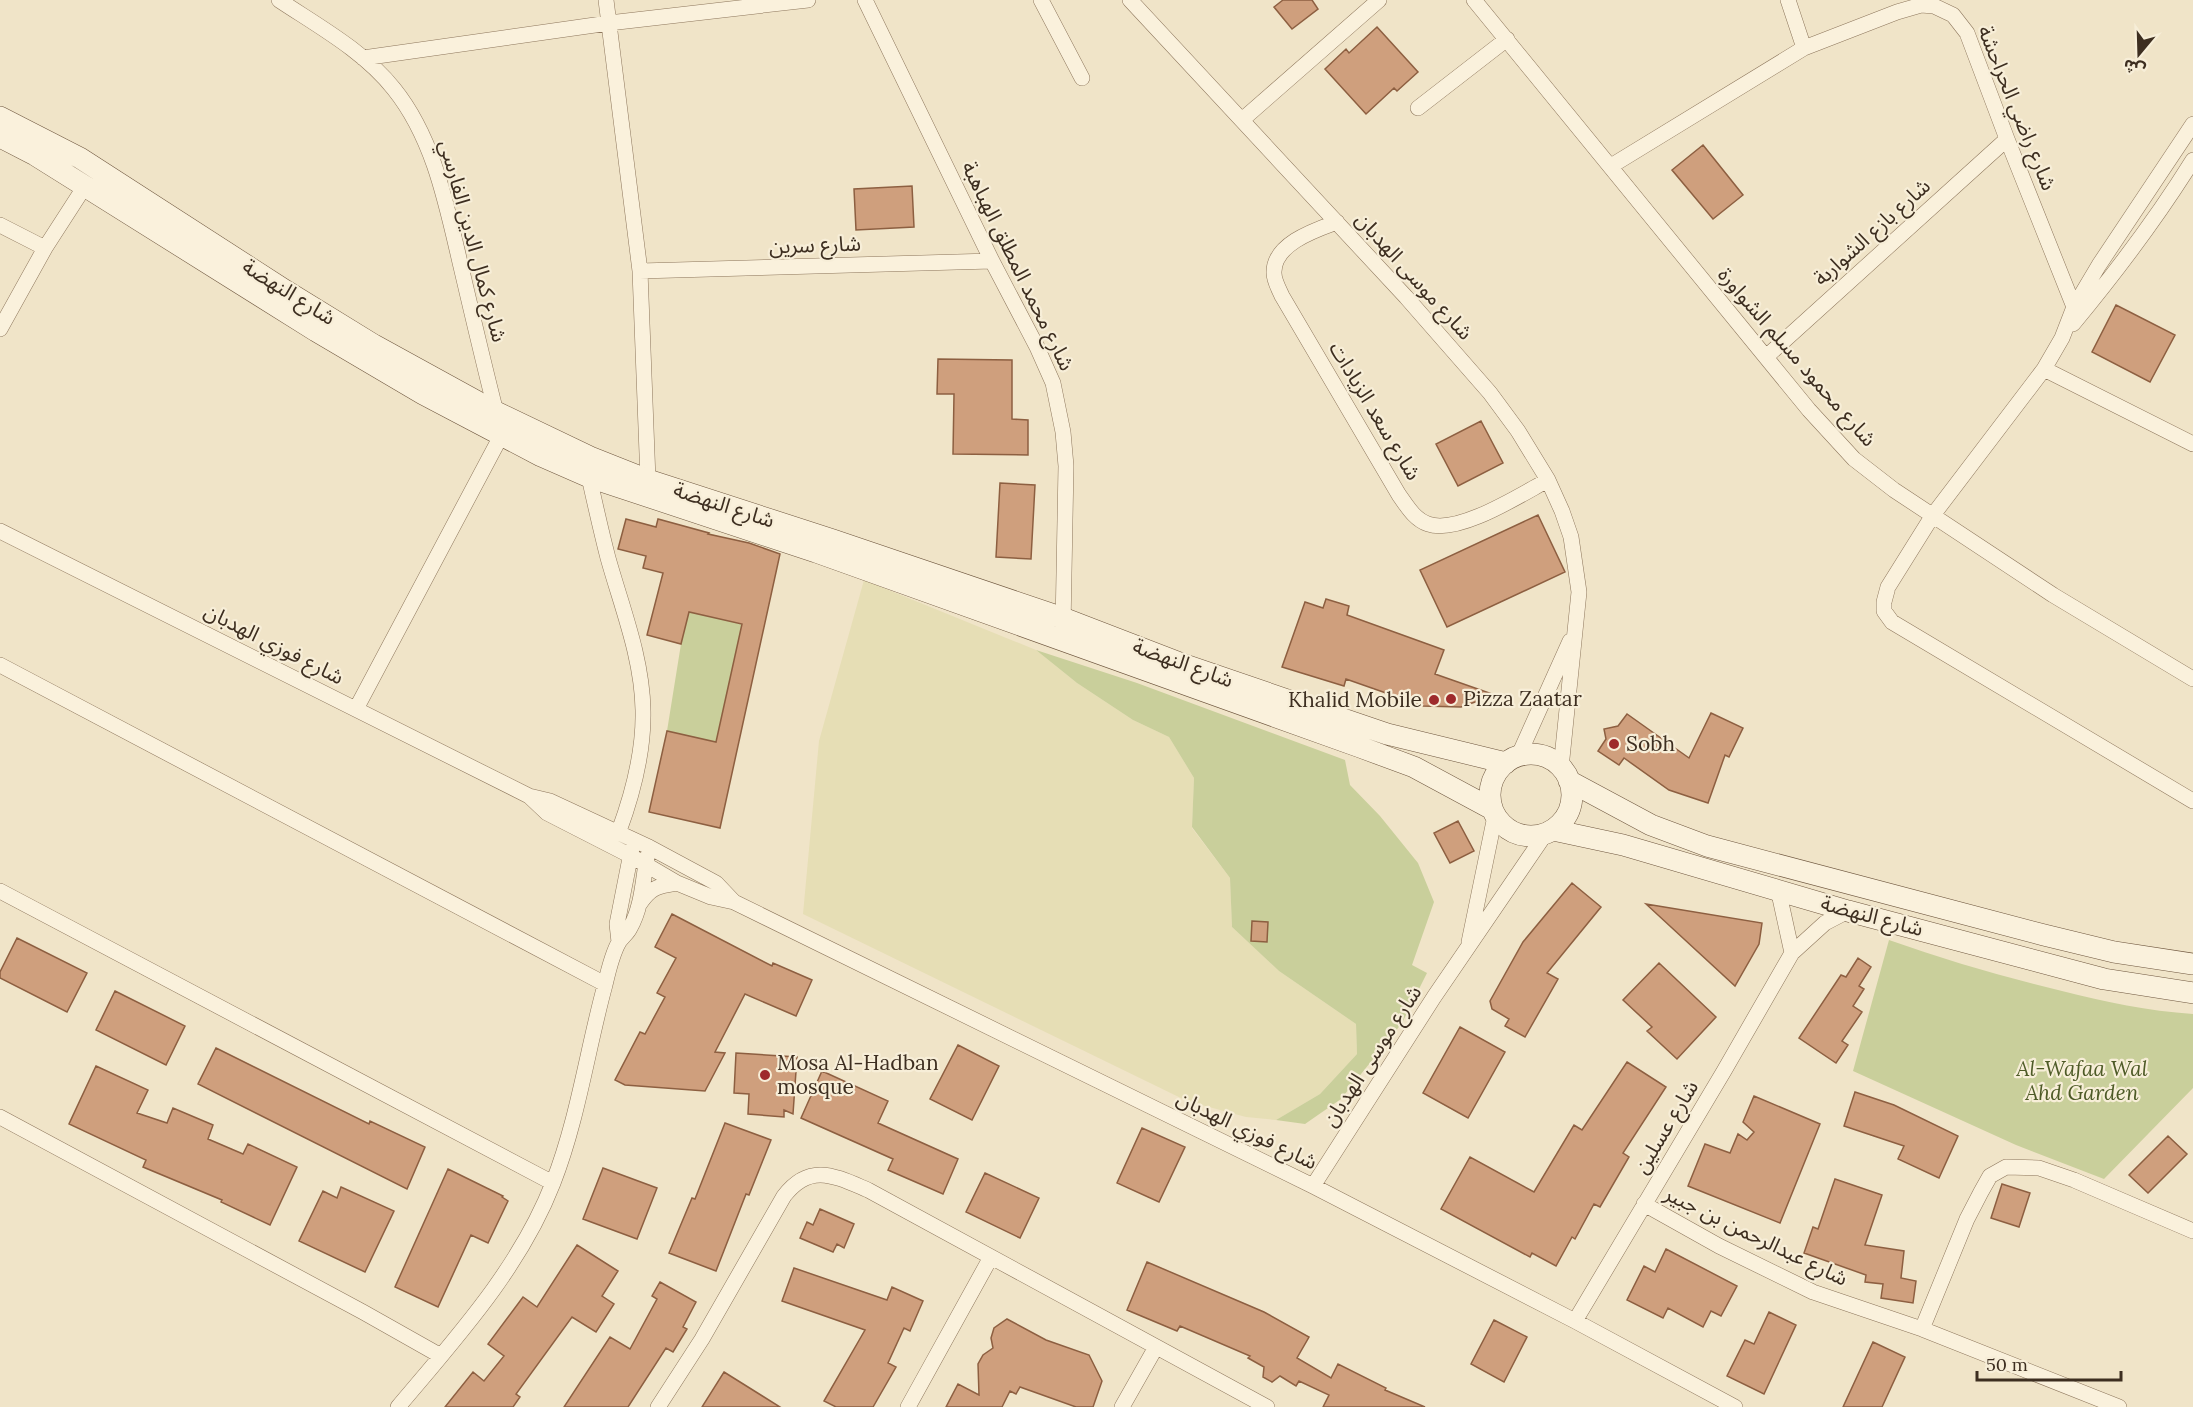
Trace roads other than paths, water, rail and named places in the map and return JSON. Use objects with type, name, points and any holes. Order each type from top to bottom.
[{"type":"street","name":"شارع كمال الدين الفارسي","points":[[279,0],[363,58],[393,87],[429,148],[451,226],[496,412]]},
{"type":"street","points":[[606,0],[640,272],[648,480]]},
{"type":"street","points":[[363,58],[609,23],[808,0]]},
{"type":"street","name":"شارع محمد المطلق الهباهبة","points":[[866,0],[1053,383],[1059,409],[1066,466],[1062,640]]},
{"type":"street","points":[[1041,0],[1082,78]]},
{"type":"street","name":"شارع موسى الهدبان","points":[[1130,0],[1337,222],[1490,393],[1518,431],[1548,480],[1571,537],[1579,591],[1565,774]]},
{"type":"street","points":[[1242,120],[1379,0]]},
{"type":"street","name":"شارع محمود مسلم الشواورة","points":[[1474,0],[1809,410],[1854,459],[1893,490],[1995,559],[2193,679]]},
{"type":"street","points":[[1788,0],[1804,48]]},
{"type":"street","name":"شارع راضي الحراحشة","points":[[1611,166],[1804,48],[1921,5],[1934,6],[1953,15],[1967,33],[2074,307]]},
{"type":"street","points":[[1418,108],[1507,39]]},
{"type":"street","name":"شارع النهضة","points":[[0,117],[80,158],[299,300],[400,360],[496,412],[590,457],[648,480],[1063,618],[1185,665],[1388,734],[1512,760]]},
{"type":"street","points":[[2193,124],[2140,206],[2125,223],[2074,307],[2062,338],[2044,369],[1933,515],[1886,594],[1884,611],[1892,622],[2193,801]]},
{"type":"street","name":"شارع النهضة","points":[[0,137],[35,155],[316,331],[423,394],[501,436],[589,477],[816,552],[1414,767],[1494,812]]},
{"type":"street","name":"شارع بازع الشواربة","points":[[1766,357],[2007,139]]},
{"type":"street","points":[[2062,338],[2117,271],[2193,160]]},
{"type":"street","points":[[2161,174],[2177,186]]},
{"type":"street","points":[[0,329],[45,248],[85,186]]},
{"type":"street","points":[[2140,206],[2156,217]]},
{"type":"street","name":"شارع سعد الزيادات","points":[[1337,222],[1308,233],[1287,246],[1275,263],[1274,275],[1282,296],[1399,495],[1415,517],[1426,524],[1441,527],[1465,522],[1548,480]]},
{"type":"street","points":[[0,225],[45,248]]},
{"type":"street","name":"شارع سرين","points":[[640,272],[992,261]]},
{"type":"street","points":[[2044,369],[2193,444]]},
{"type":"street","points":[[356,709],[501,436]]},
{"type":"street","points":[[589,477],[607,555],[635,647],[642,689],[641,741],[628,805],[619,831]]},
{"type":"street","name":"شارع فوزي الهدبان","points":[[0,531],[529,796],[550,801],[619,831],[716,883],[734,902]]},
{"type":"street","name":"شارع موسى الهدبان","points":[[1512,760],[1576,628]]},
{"type":"street","points":[[1,666],[605,984]]},
{"type":"street","points":[[1529,755],[1540,756],[1551,760],[1565,774],[1571,803],[1568,813],[1550,831],[1535,836],[1523,836],[1512,832],[1494,812],[1490,796],[1492,783],[1497,772],[1512,760],[1529,755]]},
{"type":"street","name":"شارع النهضة","points":[[1565,774],[1651,825],[1707,846],[2114,952],[2193,964]]},
{"type":"street","name":"شارع فوزي الهدبان","points":[[529,796],[547,813],[631,856],[677,883],[711,897],[734,902],[1313,1186],[1736,1407]]},
{"type":"street","name":"شارع موسى الهدبان","points":[[1468,950],[1494,812]]},
{"type":"street","name":"شارع موسى الهدبان","points":[[1313,1186],[1434,997],[1550,831]]},
{"type":"street","name":"شارع النهضة","points":[[1550,831],[1623,845],[1848,911],[2104,979],[2193,993]]},
{"type":"street","points":[[619,942],[617,924],[634,839]]},
{"type":"street","points":[[639,905],[649,847]]},
{"type":"street","points":[[398,1407],[441,1356],[518,1256],[553,1183],[572,1127],[605,984],[619,942],[630,928],[647,892],[660,886],[677,883]]},
{"type":"street","points":[[1778,889],[1792,953]]},
{"type":"street","points":[[0,891],[553,1183]]},
{"type":"street","name":"شارع عسلين","points":[[1575,1321],[1792,953],[1825,923],[1848,911]]},
{"type":"street","points":[[0,1117],[441,1356]]},
{"type":"street","points":[[1922,1329],[1967,1219],[1990,1176],[2006,1167],[2039,1168],[2074,1180],[2193,1231]]},
{"type":"street","points":[[658,1407],[702,1340],[784,1196],[793,1184],[806,1176],[821,1174],[836,1177],[868,1190],[1267,1407]]},
{"type":"street","name":"شارع عبدالرحمن بن جبير","points":[[1644,1204],[1719,1246],[1814,1292],[1922,1329],[2119,1407]]},
{"type":"street","points":[[908,1407],[991,1257]]},
{"type":"street","points":[[1122,1407],[1156,1347]]},
{"type":"place","name":"Pizza Zaatar","points":[[1451,699]]},
{"type":"place","name":"Khalid Mobile","points":[[1434,700]]},
{"type":"place","name":"Sobh","points":[[1614,744]]},
{"type":"place","name":"Mosa Al-Hadban mosque","points":[[765,1075]]},
{"type":"park label","name":"Al-Wafaa Wal Ahd Garden","points":[[2082,1081]]}]
